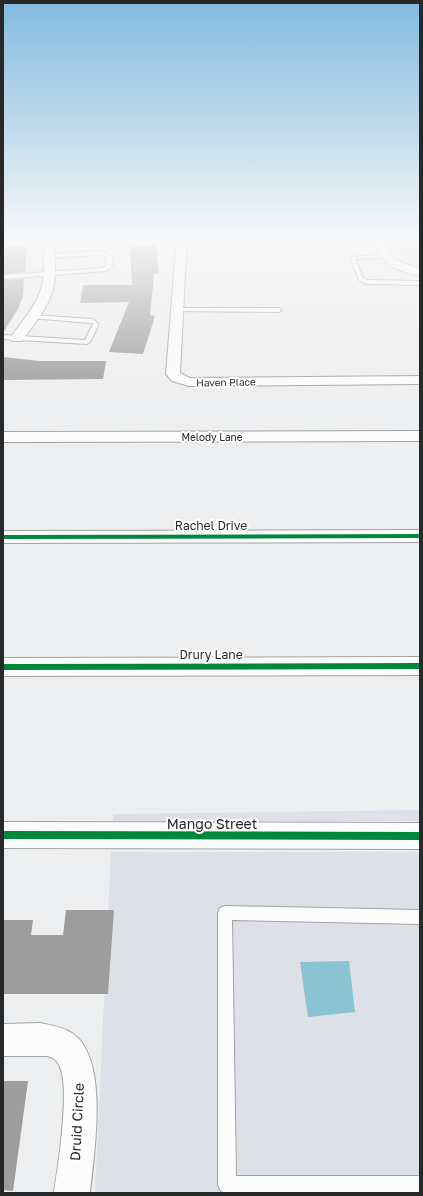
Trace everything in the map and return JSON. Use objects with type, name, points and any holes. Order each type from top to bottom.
[{"type":"street","points":[[17,338],[44,298],[46,292]]},
{"type":"street","name":"Haven Place","points":[[177,292],[173,374],[177,378],[189,382],[420,380]]},
{"type":"street","name":"Melody Lane","points":[[3,437],[420,436]]},
{"type":"street","name":"Rachel Drive","points":[[3,537],[420,536]]},
{"type":"street","name":"Drury Lane","points":[[3,667],[420,666]]},
{"type":"street","name":"Mango Street","points":[[3,835],[420,836]]},
{"type":"street","name":"Druid Circle","points":[[3,1040],[50,1041],[62,1044],[74,1058],[79,1072],[81,1093],[72,1193]]},
{"type":"lane","points":[[176,310],[279,310]]},
{"type":"lane","points":[[3,337],[87,342],[96,324],[93,321],[32,317]]},
{"type":"lane","points":[[420,917],[225,913],[227,1185],[420,1185]]},
{"type":"shaded area","points":[[420,810],[420,821],[113,821],[113,814]]},
{"type":"shaded area","points":[[111,852],[420,852],[420,1193],[95,1193]]},
{"type":"water","points":[[349,961],[355,1012],[308,1017],[300,962]]},
{"type":"building","points":[[3,292],[23,292],[18,309],[3,333]]},
{"type":"building","points":[[82,292],[152,292],[150,315],[155,316],[143,354],[109,352],[129,302],[80,303]]},
{"type":"building","points":[[3,357],[39,361],[106,361],[103,379],[3,380]]},
{"type":"building","points":[[66,910],[114,910],[108,994],[3,994],[3,920],[33,920],[31,935],[63,935]]},
{"type":"building","points":[[3,1081],[28,1081],[13,1191],[3,1190]]},
{"type":"cycle path","points":[[3,537],[420,536]]},
{"type":"cycle path","points":[[3,667],[420,666]]},
{"type":"cycle path","points":[[3,835],[420,836]]}]
